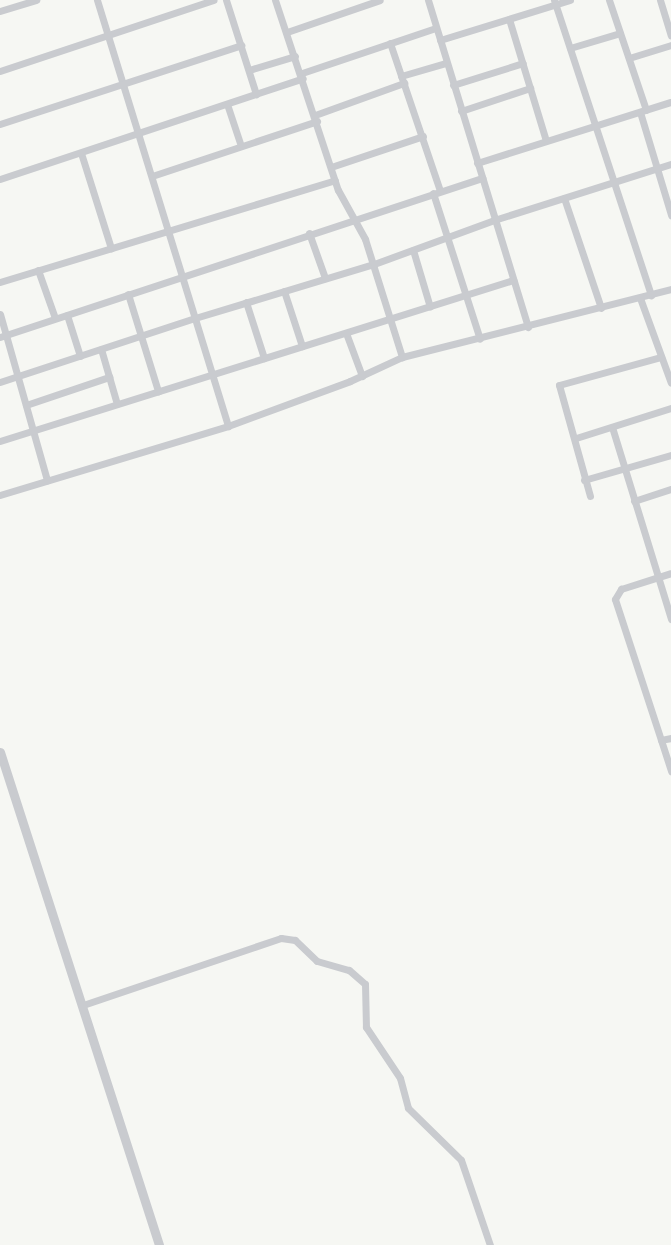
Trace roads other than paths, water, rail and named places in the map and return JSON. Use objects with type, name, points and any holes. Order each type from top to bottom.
[{"type":"street","points":[[0,11],[36,0]]},
{"type":"street","points":[[97,0],[228,426]]},
{"type":"street","points":[[0,71],[213,0]]},
{"type":"street","points":[[226,0],[256,94]]},
{"type":"street","points":[[275,0],[342,199],[354,218],[374,264],[402,357]]},
{"type":"street","points":[[287,32],[380,0]]},
{"type":"street","points":[[428,0],[528,327]]},
{"type":"street","points":[[440,40],[554,2],[570,0]]},
{"type":"street","points":[[609,0],[629,58],[671,215]]},
{"type":"street","points":[[660,0],[671,35]]},
{"type":"street","points":[[554,2],[651,295]]},
{"type":"street","points":[[509,19],[546,141]]},
{"type":"street","points":[[0,179],[139,135],[436,28]]},
{"type":"street","points":[[570,48],[620,33]]},
{"type":"street","points":[[390,43],[423,136],[447,237],[480,339]]},
{"type":"street","points":[[0,124],[241,45]]},
{"type":"street","points":[[629,58],[671,45]]},
{"type":"street","points":[[249,70],[295,56]]},
{"type":"street","points":[[152,176],[316,118],[446,63]]},
{"type":"street","points":[[453,85],[523,63]]},
{"type":"street","points":[[461,111],[530,88]]},
{"type":"street","points":[[477,163],[671,102]]},
{"type":"street","points":[[227,104],[241,146]]},
{"type":"street","points":[[331,167],[423,136]]},
{"type":"street","points":[[80,153],[111,248]]},
{"type":"street","points":[[0,382],[195,318],[374,264],[494,220],[671,164]]},
{"type":"street","points":[[3,336],[354,218],[482,178]]},
{"type":"street","points":[[0,282],[335,180]]},
{"type":"street","points":[[564,198],[601,308]]},
{"type":"street","points":[[309,233],[325,278]]},
{"type":"street","points":[[412,250],[430,307]]},
{"type":"street","points":[[38,270],[55,318]]},
{"type":"street","points":[[0,441],[513,280]]},
{"type":"street","points":[[0,495],[228,426],[362,376],[402,357],[671,289]]},
{"type":"street","points":[[284,291],[302,346]]},
{"type":"street","points":[[128,294],[158,391]]},
{"type":"street","points":[[640,298],[671,383]]},
{"type":"street","points":[[246,302],[264,358]]},
{"type":"street","points":[[0,314],[3,336],[18,376],[47,481]]},
{"type":"street","points":[[67,314],[80,356]]},
{"type":"street","points":[[346,333],[362,376]]},
{"type":"street","points":[[101,349],[117,404]]},
{"type":"street","points":[[590,496],[576,438],[558,385],[661,357]]},
{"type":"street","points":[[26,405],[109,377]]},
{"type":"street","points":[[576,438],[671,408]]},
{"type":"street","points":[[612,427],[671,619]]},
{"type":"street","points":[[584,480],[671,455]]},
{"type":"street","points":[[634,501],[671,489]]},
{"type":"street","points":[[671,573],[621,589],[615,599],[671,771]]},
{"type":"street","points":[[661,740],[671,738]]},
{"type":"street","points":[[0,752],[159,1245]]},
{"type":"street","points":[[83,1005],[281,938],[295,940],[317,961],[349,970],[365,984],[366,1027],[400,1078],[411,1114],[453,1148],[461,1160],[490,1245]]}]
